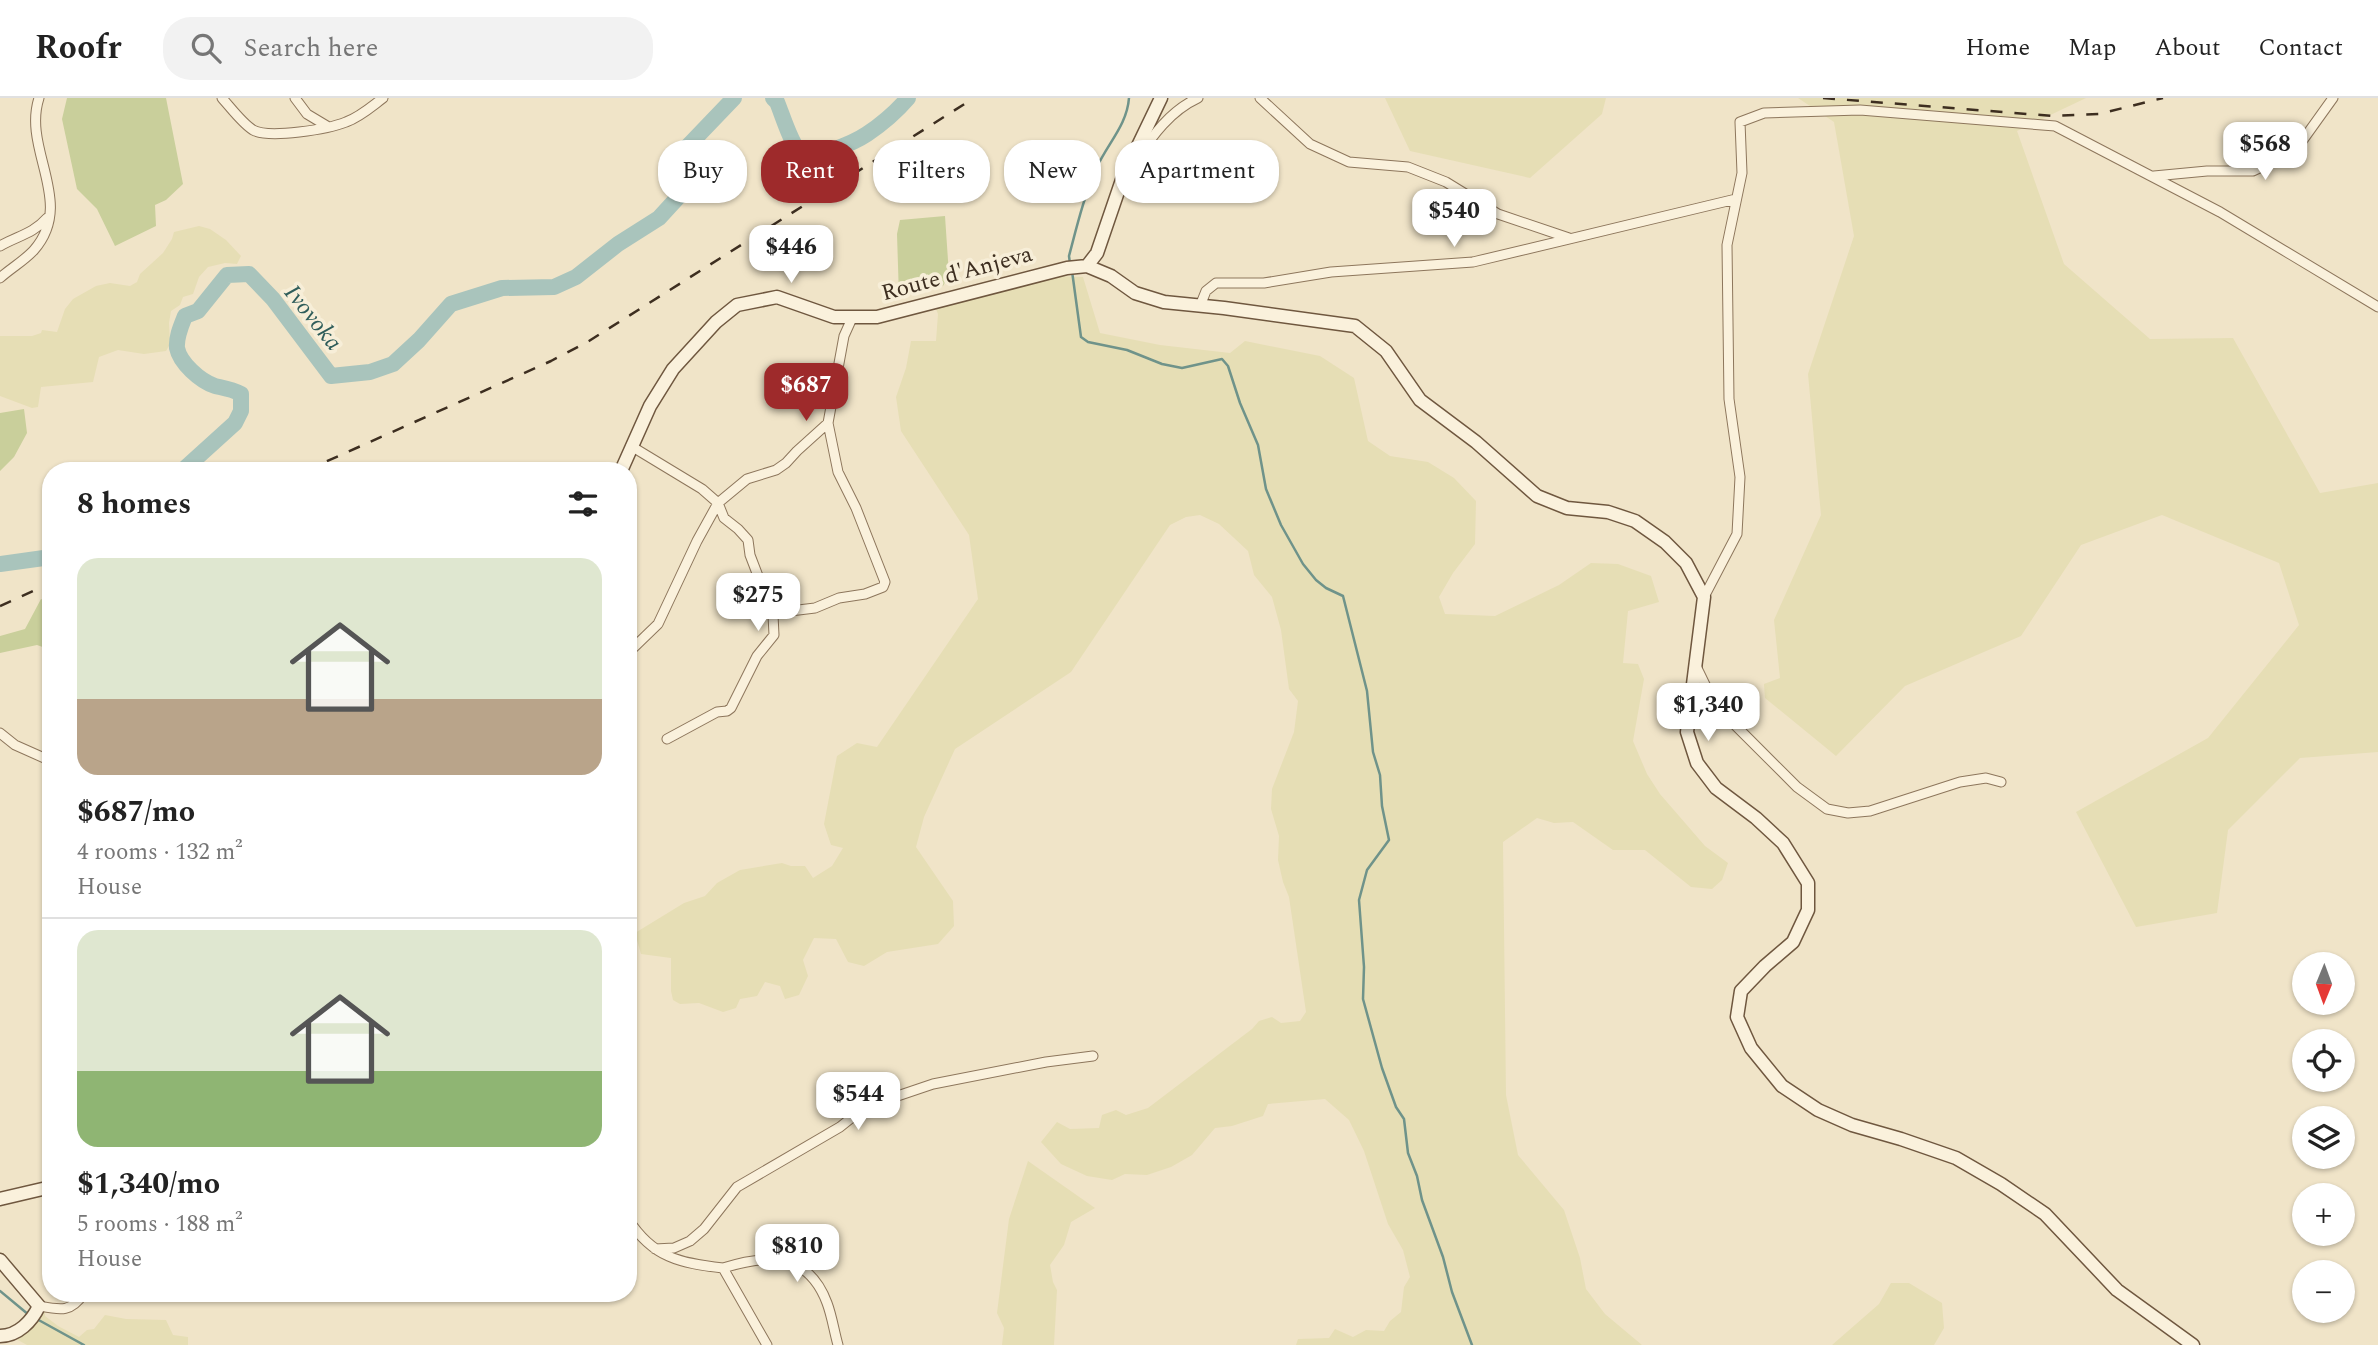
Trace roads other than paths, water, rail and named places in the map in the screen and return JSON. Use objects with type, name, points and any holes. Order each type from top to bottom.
[{"type":"street","points":[[0,278],[35,248],[45,233],[50,214],[51,194],[37,135],[36,108],[39,98]]},
{"type":"street","points":[[222,98],[254,130],[267,134],[344,123],[362,114],[383,98]]},
{"type":"street","points":[[295,98],[307,114],[327,127]]},
{"type":"street","points":[[1141,140],[1161,98]]},
{"type":"street","points":[[1150,140],[1181,106],[1198,98]]},
{"type":"street","points":[[1260,98],[1311,144],[1349,162],[1408,167],[1446,182],[1498,214],[1571,239]]},
{"type":"street","points":[[2152,176],[2207,171],[2253,172],[2295,151],[2333,98]]},
{"type":"street","points":[[2193,1345],[2118,1290],[2045,1214],[2001,1184],[1955,1158],[1852,1125],[1818,1110],[1782,1086],[1751,1048],[1737,1017],[1741,991],[1793,942],[1808,910],[1808,883],[1783,843],[1756,818],[1716,788],[1698,763],[1687,732],[1704,597],[1737,534],[1740,477],[1729,399],[1727,245],[1742,173],[1740,122],[1764,113],[1860,110],[2056,126],[2220,212],[2378,307]]},
{"type":"street","points":[[1200,306],[1206,290],[1216,284],[1264,283],[1332,272],[1472,262],[1736,199]]},
{"type":"street","points":[[1115,203],[1097,253],[1084,266],[1111,276],[1135,293],[1164,302],[1355,326],[1385,351],[1420,400],[1476,442],[1537,496],[1567,508],[1608,512],[1635,521],[1665,542],[1686,563],[1704,597]]},
{"type":"street","points":[[0,246],[38,229],[50,214]]},
{"type":"street","points":[[1103,238],[1105,262],[1111,276]]},
{"type":"street","name":"Route d'Anjeva","points":[[625,462],[650,406],[673,369],[716,322],[737,305],[777,297],[834,317],[877,317],[977,290],[1084,266]]},
{"type":"street","points":[[768,603],[782,612],[802,610],[827,605],[839,598],[865,594],[883,587],[885,582],[856,508],[838,472],[828,423],[844,335],[853,316]]},
{"type":"street","points":[[637,644],[658,624],[718,503],[747,479],[776,470],[786,463],[828,423]]},
{"type":"street","points":[[631,446],[702,489],[718,503],[724,519],[738,528],[748,540],[750,555],[773,615],[774,635],[757,656],[731,708],[717,712],[667,739]]},
{"type":"street","points":[[1695,662],[1711,697],[1729,719],[1797,787],[1827,810],[1847,813],[1870,811],[1961,782],[1986,778],[2001,782]]},
{"type":"street","points":[[0,733],[15,745],[42,757]]},
{"type":"street","points":[[655,1249],[674,1248],[690,1241],[704,1229],[737,1187],[840,1127],[865,1107],[933,1084],[1046,1062],[1093,1056]]},
{"type":"street","points":[[0,1199],[42,1189]]},
{"type":"street","points":[[637,1233],[655,1249],[678,1261],[723,1268],[760,1258],[790,1262],[811,1275],[827,1302],[838,1345]]},
{"type":"street","points":[[0,1260],[38,1308]]},
{"type":"street","points":[[723,1268],[767,1345]]},
{"type":"street","points":[[38,1308],[71,1308],[78,1302]]},
{"type":"street","points":[[0,1336],[7,1336],[25,1326],[38,1308]]},
{"type":"waterway","name":"Ivovoka","points":[[192,462],[235,423],[241,411],[241,394],[203,380],[186,365],[177,348],[185,316],[198,311],[227,275],[249,274],[273,299],[331,376],[370,372],[393,364],[451,304],[502,288],[554,287],[576,277],[618,244],[659,218],[681,194],[687,147],[734,98]]},
{"type":"waterway","name":"Ivovoka","points":[[773,98],[797,148],[800,152],[813,155],[843,146],[867,134],[889,118],[908,98]]},
{"type":"waterway","points":[[1070,264],[1069,256],[1088,189],[1101,158],[1125,117],[1129,98]]},
{"type":"waterway","points":[[1072,271],[1081,337],[1088,342],[1127,350],[1162,364],[1182,368],[1222,359],[1228,366],[1258,445],[1266,489],[1281,525],[1303,564],[1316,580],[1343,596],[1367,691],[1373,752],[1380,775],[1382,806],[1389,840],[1367,870],[1359,900],[1364,967],[1363,999],[1382,1068],[1396,1107],[1404,1119],[1408,1153],[1422,1200],[1472,1345]]},
{"type":"waterway","name":"Ivovoka","points":[[0,564],[42,558]]},
{"type":"waterway","points":[[0,1291],[29,1315]]},
{"type":"waterway","points":[[35,1318],[84,1345]]},
{"type":"railway","points":[[325,462],[551,361],[589,341],[974,98]]},
{"type":"railway","points":[[1823,98],[2053,116],[2099,114],[2163,98]]},
{"type":"railway","points":[[0,606],[42,587]]}]
